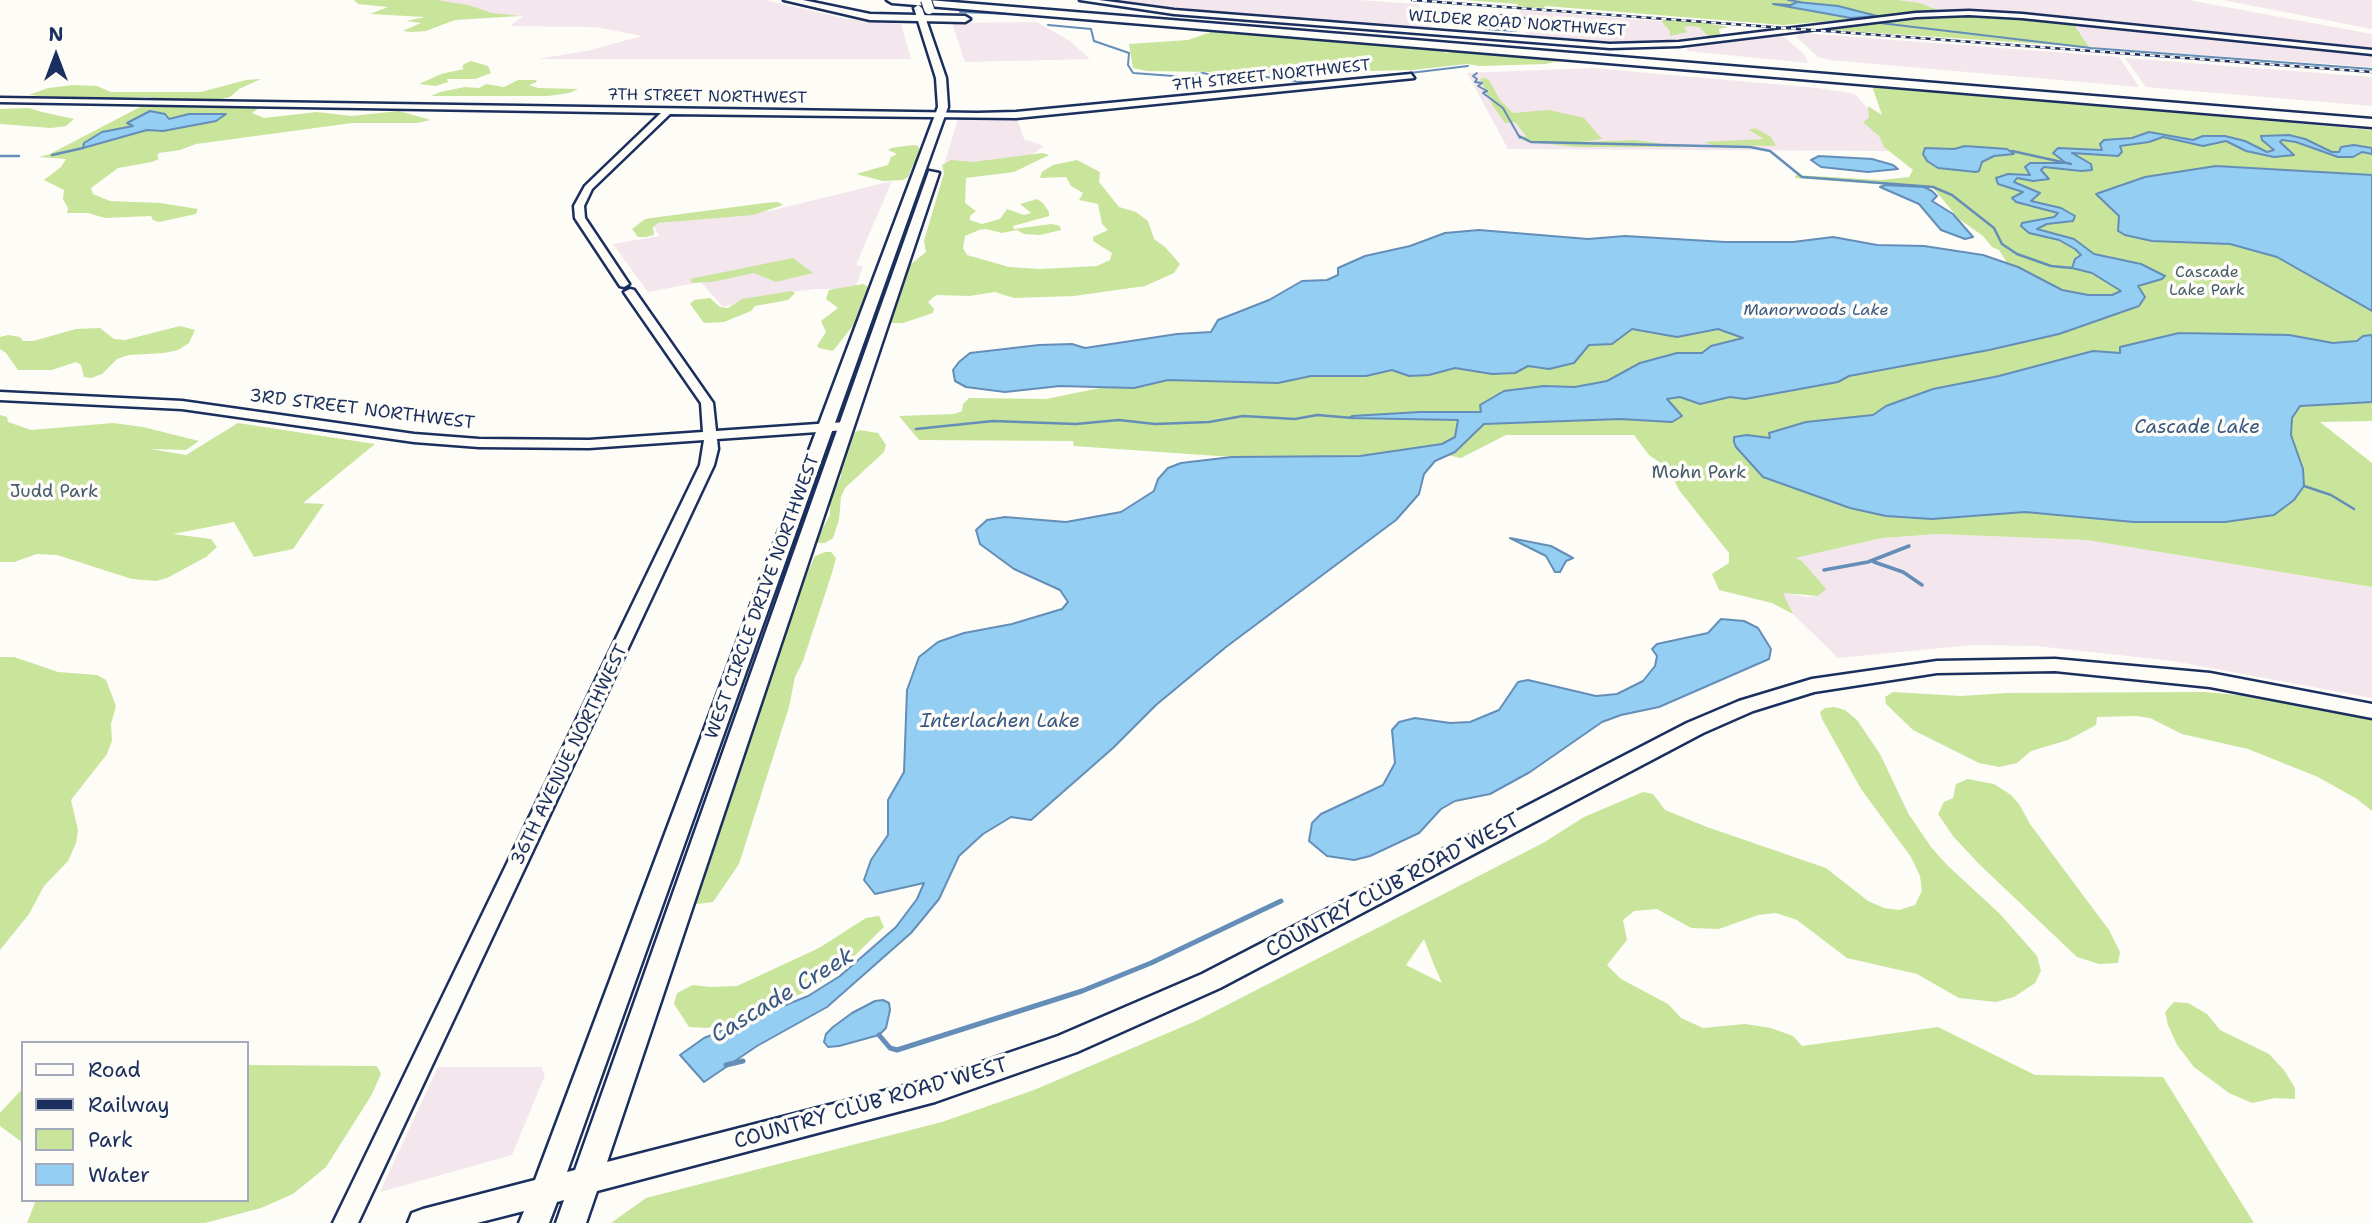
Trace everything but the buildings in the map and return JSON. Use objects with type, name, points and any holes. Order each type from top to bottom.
[{"type":"highway","points":[[789,0],[853,15],[1095,20],[1263,30]]},
{"type":"highway","points":[[892,0],[2372,123]]},
{"type":"highway","points":[[958,0],[2372,116]]},
{"type":"highway","points":[[1079,2],[1234,23]]},
{"type":"main road","name":"WEST CIRCLE DRIVE NORTHWEST","points":[[534,1223],[836,427],[949,111],[944,102],[930,15],[917,4]]},
{"type":"main road","name":"WEST CIRCLE DRIVE NORTHWEST","points":[[571,1223],[587,1182],[836,427],[949,111]]},
{"type":"main road","name":"COUNTRY CLUB ROAD WEST","points":[[423,1223],[935,1090],[1112,1026],[1211,981],[1337,917],[1695,727],[1783,693],[1838,680],[1908,670],[2045,665],[2120,669],[2210,680],[2372,711]]},
{"type":"street","name":"WILDER ROAD NORTHWEST","points":[[1079,2],[1174,12],[1610,46],[1663,45],[1916,15],[1969,13],[2022,16],[2372,52]]},
{"type":"street","name":"7TH STREET NORTHWEST","points":[[0,100],[668,111],[949,111],[1016,115],[1411,76]]},
{"type":"street","name":"36TH AVENUE NORTHWEST","points":[[345,1223],[707,465],[711,436],[708,407],[703,397],[580,218],[579,206],[588,188],[668,111]]},
{"type":"street","name":"3RD STREET NORTHWEST","points":[[0,396],[182,405],[457,442],[589,444],[836,427]]},
{"type":"shaded area","points":[[390,0],[765,0],[848,19],[901,24],[911,59],[538,59],[591,50],[642,36],[596,27],[510,26],[523,16],[463,16]]},
{"type":"shaded area","points":[[1093,0],[1359,0],[1418,4],[1433,30],[1153,8]]},
{"type":"shaded area","points":[[1897,0],[2188,0],[2372,34],[2372,50],[1977,12],[1940,11],[1920,3]]},
{"type":"shaded area","points":[[2223,0],[2372,0],[2372,29],[2305,16]]},
{"type":"shaded area","points":[[1519,10],[1709,25],[1713,35],[1638,43],[1528,36]]},
{"type":"shaded area","points":[[1037,22],[1070,41],[1090,59],[965,62],[952,23]]},
{"type":"shaded area","points":[[2073,23],[2372,53],[2372,67],[2089,47]]},
{"type":"shaded area","points":[[1802,33],[2119,57],[2139,87],[1829,60],[1818,57],[1795,36]]},
{"type":"shaded area","points":[[1776,34],[1784,37],[1804,54],[1808,63],[1687,51],[1688,46]]},
{"type":"shaded area","points":[[2125,58],[2372,77],[2372,106],[2146,87]]},
{"type":"shaded area","points":[[1593,68],[1818,88],[1855,94],[1887,130],[1894,151],[1508,149],[1467,73]]},
{"type":"shaded area","points":[[1016,115],[1024,139],[1044,146],[1029,157],[943,168],[959,116]]},
{"type":"shaded area","points":[[892,181],[856,265],[863,266],[855,289],[815,289],[768,295],[723,307],[701,282],[648,292],[613,244],[659,236],[653,224],[770,211]]},
{"type":"shaded area","points":[[1938,534],[2087,540],[2372,587],[2372,698],[2173,661],[2036,646],[1972,645],[1838,658],[1793,614],[1782,592],[1806,597],[1818,596],[1825,589],[1802,561],[1793,558],[1882,538]]},
{"type":"shaded area","points":[[438,1067],[541,1067],[545,1075],[512,1155],[380,1192]]},
{"type":"green space","points":[[354,0],[436,0],[468,5],[492,13],[520,16],[455,20],[426,31],[412,32],[403,31],[421,23],[406,21],[425,17],[370,14],[388,7],[358,4]]},
{"type":"green space","points":[[1463,0],[1897,0],[1920,3],[1940,11],[1783,25]]},
{"type":"green space","points":[[1997,16],[2073,23],[2089,47],[1817,29],[1932,17]]},
{"type":"green space","points":[[1661,21],[1729,27],[1719,29],[1720,34],[1715,37],[1708,36],[1699,27],[1689,26],[1684,27],[1687,32],[1670,36],[1670,31]]},
{"type":"green space","points":[[1211,32],[1436,49],[1446,53],[1458,51],[1553,58],[1560,61],[1545,64],[1467,64],[1412,70],[1278,73],[1147,71],[1133,68],[1129,44],[1188,40]]},
{"type":"green space","points":[[471,61],[488,66],[491,73],[475,79],[447,79],[448,82],[436,86],[419,84],[441,74],[464,69],[464,64]]},
{"type":"green space","points":[[1485,78],[1513,113],[1549,110],[1584,118],[1602,139],[1580,142],[1635,140],[1683,147],[1577,147],[1528,142],[1521,139],[1526,136],[1515,122],[1505,123],[1493,106],[1480,79]]},
{"type":"green space","points":[[261,79],[239,89],[230,97],[213,101],[148,97],[69,99],[29,95],[48,88],[74,85],[97,86],[111,92],[201,92],[246,80]]},
{"type":"green space","points":[[518,80],[536,80],[537,82],[529,85],[538,88],[578,89],[548,96],[431,96],[465,87],[479,88],[486,84],[504,87]]},
{"type":"green space","name":"Cascade Lake Park","points":[[1872,86],[2372,130],[2372,421],[2320,422],[2372,463],[2372,587],[2087,540],[1938,534],[1882,538],[1795,558],[1802,561],[1826,589],[1818,596],[1783,593],[1793,614],[1772,603],[1719,590],[1712,574],[1729,563],[1729,553],[1679,490],[1668,468],[1649,455],[1634,435],[1506,435],[1461,458],[1447,455],[1232,457],[1074,446],[1073,441],[919,440],[899,416],[954,414],[962,411],[963,404],[969,398],[1046,399],[1100,388],[1115,388],[1528,327],[2048,327],[1999,250],[1959,219],[1933,188],[1795,178],[1796,175],[1881,180],[1909,177],[1913,170],[1884,147],[1879,136],[1863,122],[1869,118],[1868,106],[1882,115]]},
{"type":"green space","points":[[238,105],[262,106],[252,113],[264,118],[317,112],[351,116],[399,111],[431,120],[417,123],[352,123],[196,144],[159,153],[159,159],[152,162],[118,168],[91,188],[93,194],[110,201],[160,203],[198,209],[196,214],[159,222],[151,216],[105,218],[88,213],[67,213],[68,208],[63,199],[64,190],[44,180],[61,167],[66,159],[39,157],[50,154],[142,106],[230,108]]},
{"type":"green space","points":[[29,108],[74,119],[66,126],[51,128],[0,124],[0,109]]},
{"type":"green space","points":[[1755,128],[1771,137],[1776,146],[1714,145],[1703,142],[1764,139],[1749,130]]},
{"type":"green space","points":[[918,146],[921,154],[908,177],[903,180],[883,181],[856,174],[888,165],[891,157],[897,154],[888,150],[891,148]]},
{"type":"green space","points":[[1042,153],[1049,155],[1014,172],[966,178],[965,203],[976,211],[970,216],[970,220],[982,224],[1000,219],[1007,209],[1024,215],[1031,213],[1020,204],[1037,199],[1043,203],[1049,216],[1013,226],[1014,229],[1052,224],[1060,226],[1061,230],[1040,235],[1024,234],[1017,230],[1002,233],[979,230],[965,236],[963,248],[967,255],[1009,267],[1040,269],[1097,266],[1110,260],[1112,253],[1093,241],[1093,237],[1108,230],[1102,224],[1098,204],[1079,200],[1083,193],[1071,186],[1066,177],[1040,178],[1042,172],[1053,165],[1077,160],[1100,172],[1099,182],[1119,207],[1136,212],[1148,221],[1154,239],[1180,264],[1174,273],[1145,286],[1074,296],[1014,298],[995,292],[969,296],[936,295],[928,302],[934,309],[933,313],[903,323],[891,323],[889,320],[897,302],[895,298],[905,269],[926,252],[924,241],[944,173],[942,165],[951,160],[973,162]]},
{"type":"green space","points":[[778,202],[783,205],[753,215],[658,223],[653,227],[654,235],[646,237],[638,237],[632,229],[645,219]]},
{"type":"green space","points":[[793,258],[813,273],[776,282],[754,273],[712,282],[692,283],[690,279]]},
{"type":"green space","points":[[863,284],[868,287],[855,323],[833,351],[819,348],[817,346],[826,332],[821,321],[838,308],[826,299],[829,290]]},
{"type":"green space","points":[[792,291],[795,293],[788,300],[755,306],[751,311],[724,322],[704,323],[690,304],[694,300],[710,298],[720,307],[728,308],[742,299]]},
{"type":"green space","points":[[180,326],[195,330],[189,343],[178,350],[129,355],[117,359],[102,374],[91,378],[84,377],[81,365],[76,362],[52,370],[18,370],[0,349],[0,337],[8,335],[20,337],[23,341],[33,341],[76,329],[100,328],[114,339],[125,340]]},
{"type":"green space","name":"Judd Park","points":[[0,415],[7,417],[8,422],[31,430],[113,423],[143,427],[199,441],[186,450],[151,449],[186,455],[238,423],[375,444],[303,503],[324,504],[293,549],[254,557],[234,522],[173,534],[211,539],[217,547],[206,557],[156,581],[132,579],[57,555],[37,554],[14,562],[0,562]]},
{"type":"green space","points":[[860,430],[878,433],[886,445],[884,452],[845,488],[833,538],[825,543],[818,543],[818,536],[830,515],[830,498],[841,477],[841,463],[853,433]]},
{"type":"green space","points":[[831,552],[836,558],[832,573],[803,661],[795,677],[789,707],[739,864],[713,902],[697,904],[688,898],[797,581],[806,576],[815,556]]},
{"type":"green space","points":[[0,657],[14,657],[58,672],[97,675],[106,680],[116,706],[111,724],[112,741],[107,754],[71,800],[78,830],[68,861],[44,886],[29,914],[0,950]]},
{"type":"green space","points":[[1893,692],[1961,696],[2007,693],[2204,692],[2283,699],[2372,717],[2372,811],[2357,799],[2318,777],[2248,749],[2182,734],[2150,718],[2136,716],[2097,717],[2096,725],[2068,740],[2031,751],[2017,763],[1999,767],[1979,763],[1913,730],[1886,704],[1885,697]]},
{"type":"green space","points":[[1825,708],[1845,710],[1857,720],[1880,754],[1908,813],[1931,847],[2000,914],[2037,956],[2041,971],[2035,983],[2014,997],[1996,1002],[1959,998],[1917,974],[1847,958],[1797,920],[1776,913],[1758,915],[1719,929],[1691,928],[1657,909],[1634,911],[1623,920],[1627,940],[1607,965],[1621,979],[1668,1004],[1681,1018],[1703,1028],[1745,1024],[1771,1028],[1793,1036],[1802,1046],[1938,1027],[2035,1075],[2163,1077],[2254,1223],[611,1223],[646,1198],[942,1122],[1034,1090],[1196,1021],[1543,843],[1584,817],[1643,792],[1653,794],[1665,810],[1826,868],[1868,901],[1884,908],[1899,910],[1915,905],[1922,891],[1920,876],[1911,857],[1861,789],[1822,719],[1820,712]],"holes":[[[1424,939],[1442,983],[1406,965]]]},
{"type":"green space","points":[[1968,779],[1994,784],[2019,804],[2030,824],[2109,930],[2120,952],[2118,963],[2099,964],[2077,957],[1953,836],[1938,814],[1944,802],[1953,798],[1956,784]]},
{"type":"green space","points":[[879,916],[884,927],[846,964],[809,990],[751,1016],[707,1028],[689,1027],[674,1004],[677,993],[693,985],[737,986],[819,948],[866,918]]},
{"type":"green space","points":[[2174,1002],[2188,1003],[2207,1014],[2220,1030],[2269,1054],[2284,1070],[2295,1088],[2295,1099],[2275,1098],[2252,1103],[2229,1093],[2194,1067],[2177,1045],[2168,1025],[2165,1012]]},
{"type":"green space","points":[[248,1065],[377,1066],[381,1074],[371,1096],[326,1167],[293,1194],[261,1208],[205,1223],[27,1223],[35,1202],[248,1202]]},
{"type":"green space","points":[[21,1090],[21,1142],[0,1126],[0,1113]]},
{"type":"water","points":[[1797,2],[1838,6],[1877,16],[1851,18],[1773,4],[1791,5]]},
{"type":"water","points":[[1493,15],[1525,18],[1511,22],[1516,31],[1486,29]]},
{"type":"water","points":[[150,111],[165,114],[169,119],[189,114],[226,114],[216,121],[163,131],[147,130],[83,148],[84,143],[102,132],[133,126],[127,123]]},
{"type":"water","points":[[2149,132],[2193,140],[2203,136],[2225,136],[2245,141],[2267,152],[2274,150],[2261,136],[2289,135],[2305,139],[2332,152],[2339,152],[2341,147],[2354,145],[2372,148],[2372,154],[2362,152],[2353,157],[2338,157],[2296,142],[2282,140],[2280,142],[2294,155],[2274,157],[2246,151],[2226,141],[2203,146],[2163,137],[2120,146],[2122,152],[2118,156],[2072,153],[2091,164],[2092,170],[2044,167],[2041,170],[2049,179],[2033,181],[2017,178],[2014,182],[2040,193],[2031,201],[2061,208],[2075,216],[2073,221],[2047,224],[2037,229],[2074,239],[2094,254],[2141,264],[2165,276],[2138,286],[2145,297],[2139,306],[2059,334],[1849,376],[1838,382],[1745,399],[1730,397],[1700,404],[1680,397],[1667,399],[1682,416],[1672,422],[1620,419],[1484,424],[1455,452],[1435,461],[1424,474],[1419,494],[1396,520],[1226,647],[1156,705],[1113,748],[1031,820],[1011,817],[983,834],[959,856],[939,899],[911,933],[827,1007],[757,1046],[704,1082],[680,1055],[704,1038],[808,996],[840,976],[896,927],[917,899],[924,883],[875,894],[864,880],[871,860],[888,835],[888,800],[904,772],[907,690],[919,657],[938,642],[1062,609],[1068,602],[1060,590],[1014,569],[980,544],[976,530],[987,520],[1005,517],[1066,522],[1121,512],[1154,491],[1158,479],[1168,468],[1181,463],[1232,457],[1360,456],[1442,444],[1455,437],[1458,420],[1349,418],[1420,412],[1481,412],[1480,405],[1504,391],[1544,386],[1575,387],[1607,381],[1640,363],[1677,353],[1702,353],[1711,346],[1743,338],[1718,329],[1677,337],[1632,329],[1612,344],[1589,345],[1574,363],[1549,369],[1528,366],[1515,373],[1492,374],[1455,368],[1429,375],[1409,376],[1392,370],[1366,376],[1311,376],[1278,383],[1168,380],[1134,388],[1060,386],[1005,392],[966,387],[955,381],[953,370],[970,353],[1039,345],[1072,344],[1085,348],[1177,334],[1211,332],[1218,320],[1269,300],[1302,281],[1327,280],[1338,275],[1338,268],[1365,256],[1410,246],[1445,233],[1479,230],[1588,239],[1625,236],[1725,242],[1793,242],[1833,237],[1877,245],[1924,246],[1983,255],[2018,267],[2062,290],[2088,295],[2112,295],[2121,291],[2092,273],[2072,268],[2075,259],[2081,255],[2075,249],[2059,240],[2029,233],[2021,226],[2022,223],[2054,217],[2058,213],[2016,202],[2012,198],[2023,192],[1998,184],[1996,178],[2008,174],[2030,175],[2025,167],[2030,163],[2066,163],[2053,153],[2058,148],[2102,150],[2100,144],[2104,140],[2132,138]]},
{"type":"water","points":[[1965,146],[2007,149],[2014,154],[1994,156],[1982,162],[1976,172],[1938,168],[1927,161],[1923,154],[1925,148],[1954,149]]},
{"type":"water","points":[[1819,156],[1872,159],[1898,169],[1868,172],[1821,167],[1811,160]]},
{"type":"water","points":[[2216,166],[2372,175],[2372,311],[2277,257],[2230,244],[2152,241],[2125,235],[2118,231],[2119,216],[2096,194],[2145,177]]},
{"type":"water","points":[[1880,187],[1924,187],[1932,191],[1937,196],[1932,201],[1953,214],[1973,237],[1965,239],[1941,230],[1919,204]]},
{"type":"water","name":"Cascade Lake","points":[[2179,333],[2289,335],[2333,343],[2357,341],[2363,336],[2372,335],[2372,402],[2300,406],[2292,418],[2291,435],[2303,469],[2304,486],[2294,500],[2274,515],[2225,522],[2134,522],[2025,512],[1932,519],[1886,516],[1850,508],[1763,477],[1734,442],[1734,437],[1747,435],[1770,438],[1769,433],[1806,422],[1873,415],[1886,406],[1933,389],[1999,376],[2093,351],[2120,353],[2120,347]]},
{"type":"water","points":[[1510,538],[1551,546],[1573,558],[1566,561],[1560,572],[1555,572],[1546,556]]},
{"type":"water","points":[[1721,619],[1744,621],[1758,628],[1771,649],[1769,659],[1659,707],[1602,722],[1530,772],[1490,794],[1455,801],[1441,809],[1419,833],[1370,856],[1354,860],[1327,856],[1309,841],[1312,823],[1321,814],[1383,785],[1395,763],[1392,730],[1399,722],[1415,718],[1450,723],[1470,722],[1499,710],[1518,682],[1528,680],[1596,696],[1617,694],[1643,681],[1655,666],[1657,656],[1652,649],[1657,644],[1708,633]]},
{"type":"water","points":[[883,1000],[889,1003],[890,1010],[886,1028],[879,1035],[839,1046],[828,1047],[824,1042],[826,1034],[852,1013],[875,1001]]},
{"type":"waterway","points":[[1788,0],[1800,2]]},
{"type":"waterway","points":[[960,12],[1038,15]]},
{"type":"waterway","points":[[1880,23],[2091,48],[2372,69]]},
{"type":"waterway","points":[[1048,25],[1091,29],[1094,41],[1129,53],[1128,65],[1133,73],[1187,77],[1203,73],[1226,78],[1251,75],[1303,82],[1335,81]]},
{"type":"waterway","points":[[1360,79],[1468,66]]},
{"type":"waterway","points":[[1477,73],[1473,76],[1477,79],[1475,82],[1482,83],[1478,86],[1487,91],[1483,93],[1503,108],[1520,138]]},
{"type":"waterway","points":[[1519,136],[1531,142],[1750,147],[1770,151],[1802,177],[1933,187],[1952,195],[1994,228],[2002,244],[2017,254],[2051,266],[2072,268]]},
{"type":"waterway","points":[[52,155],[83,148]]},
{"type":"waterway","points":[[2012,151],[2071,164]]},
{"type":"waterway","points":[[0,156],[19,156]]},
{"type":"waterway","points":[[916,429],[993,421],[1076,424],[1119,420],[1155,424],[1209,422],[1243,416],[1295,419],[1317,415],[1353,418]]},
{"type":"waterway","points":[[2304,486],[2331,495],[2354,509]]},
{"type":"waterway","points":[[1824,570],[1868,562],[1909,546]]},
{"type":"waterway","points":[[1874,562],[1903,572],[1922,585]]},
{"type":"waterway","points":[[879,1035],[890,1048],[897,1050],[1082,991],[1151,963],[1281,901]]},
{"type":"waterway","points":[[726,1065],[743,1061]]},
{"type":"railway","points":[[1412,0],[2372,72]]},
{"type":"water label","name":"Manorwoods Lake","points":[[1816,311]]},
{"type":"water label","name":"Interlachen Lake","points":[[1000,722]]},
{"type":"water label","name":"Cascade Creek","points":[[783,996]]},
{"type":"park label","name":"Mohn Park","points":[[1699,473]]}]
